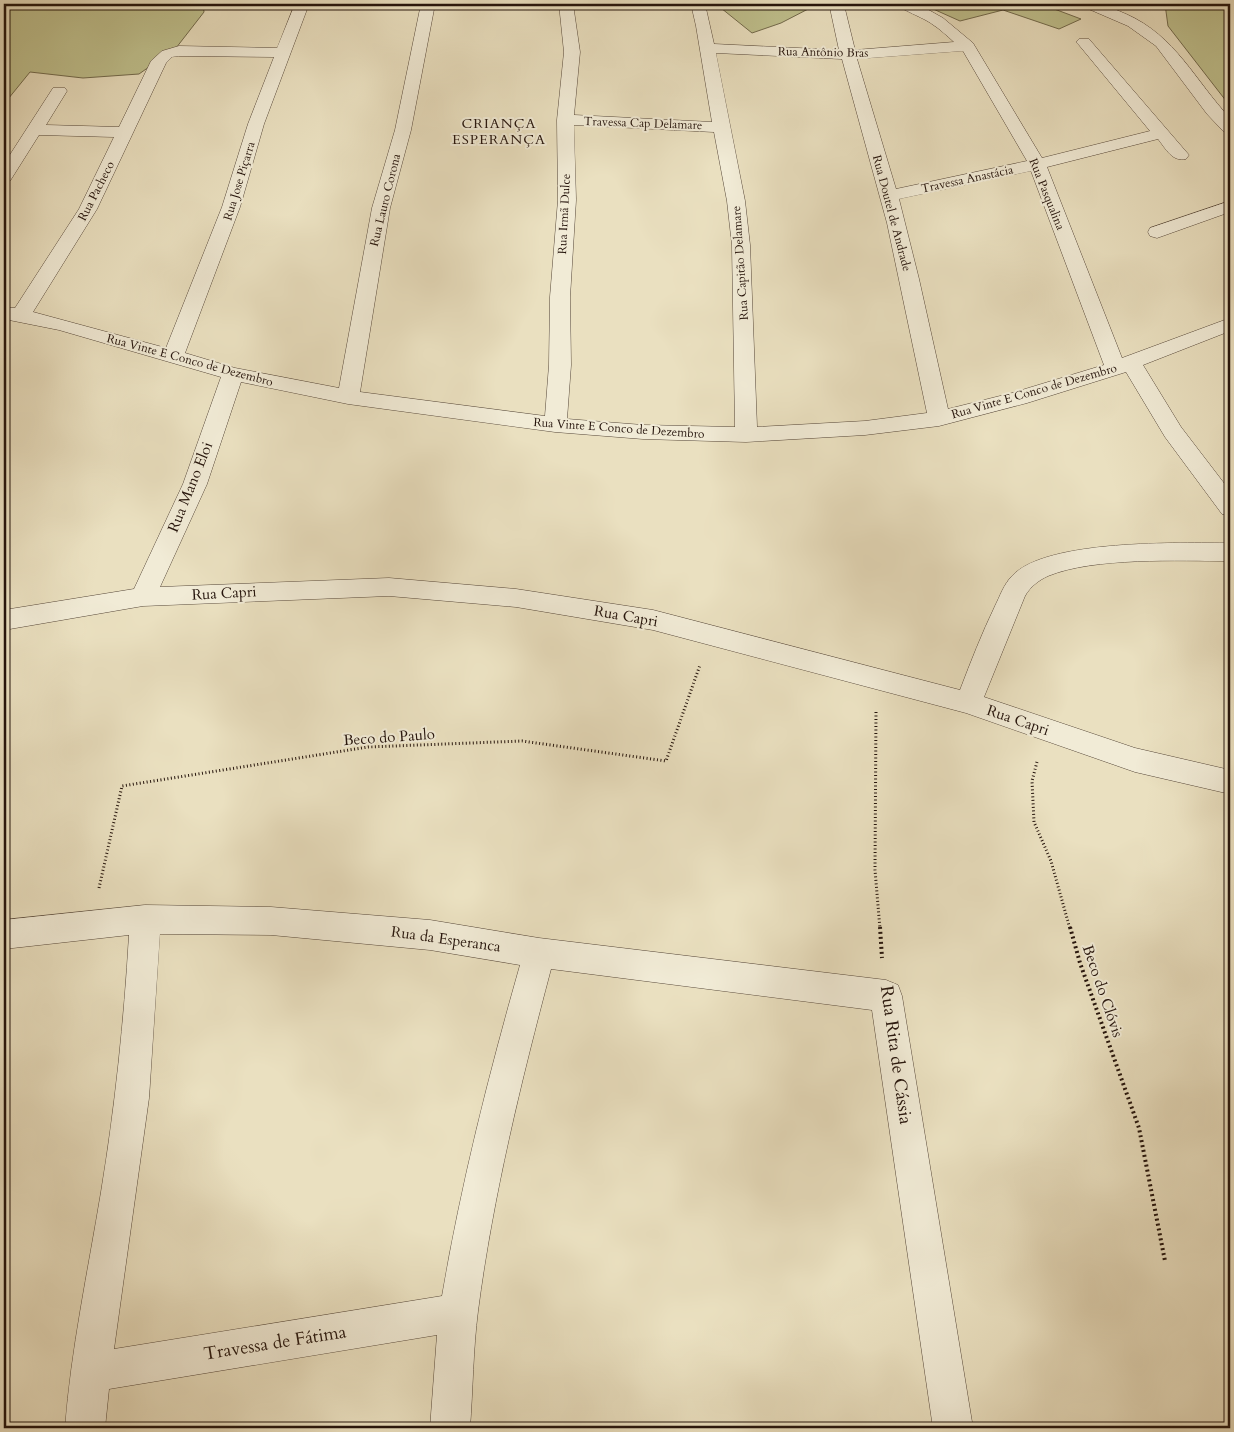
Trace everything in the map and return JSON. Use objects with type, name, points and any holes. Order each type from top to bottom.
[{"type":"street","name":"Rua Jose Piçarra","points":[[173,356],[231,208],[256,124],[302,4]]},
{"type":"street","name":"Rua Lauro Corona","points":[[348,397],[381,208],[403,130],[428,4]]},
{"type":"street","name":"Rua Irmã Dulce","points":[[555,425],[560,365],[560,280],[567,200],[565,120],[572,52],[566,4]]},
{"type":"street","name":"Rua Capitão Delamare","points":[[698,4],[736,201],[741,245],[746,436]]},
{"type":"street","name":"Rua Pasqualina","points":[[903,4],[913,7],[938,21],[968,46],[1038,164],[1080,279],[1124,365],[1230,508]]},
{"type":"street","points":[[1089,4],[1133,23],[1161,43],[1213,110],[1230,128]]},
{"type":"street","name":"Rua Doutel de Andrade","points":[[839,6],[847,55],[889,196],[940,419]]},
{"type":"street","points":[[1084,42],[1180,155]]},
{"type":"street","name":"Rua Antônio Bras","points":[[708,48],[847,55],[968,46]]},
{"type":"street","name":"Rua Pacheco","points":[[13,314],[88,209],[159,61],[167,54],[179,51],[282,53]]},
{"type":"street","points":[[4,177],[59,90]]},
{"type":"street","name":"Travessa Cap Delamare","points":[[565,120],[721,127]]},
{"type":"street","points":[[33,130],[125,132]]},
{"type":"street","name":"Travessa Anastácia","points":[[889,196],[1038,164],[1162,133]]},
{"type":"street","points":[[1157,232],[1230,206]]},
{"type":"street","name":"Rua Vinte E Conco de Dezembro","points":[[13,314],[173,356],[233,374],[348,397],[555,425],[643,432],[746,436],[865,428],[940,419],[1019,398],[1124,365],[1230,324]]},
{"type":"street","name":"Rua Mano Eloi","points":[[143,597],[195,484],[233,374]]},
{"type":"street","points":[[968,704],[993,638],[1015,591],[1023,580],[1043,568],[1069,560],[1100,556],[1140,553],[1230,552]]},
{"type":"street","name":"Rua Capri","points":[[4,620],[143,597],[389,587],[516,598],[653,620],[968,704],[1135,760],[1230,782]]},
{"type":"street","points":[[85,1428],[90,1372],[124,1156],[142,1003],[145,918]]},
{"type":"street","name":"Rua da Esperanca","points":[[4,934],[145,918],[271,921],[430,935],[538,953],[886,996]]},
{"type":"street","points":[[450,1428],[459,1312],[481,1188],[508,1064],[538,953]]},
{"type":"street","name":"Rua Rita de Cássia","points":[[886,996],[953,1428]]},
{"type":"street","name":"Travessa de Fátima","points":[[90,1372],[459,1312]]},
{"type":"path","name":"Beco do Paulo","points":[[92,924],[122,786],[368,747],[522,741],[666,761],[710,636]]},
{"type":"path","name":"Rua Rita de Cássia","points":[[876,678],[874,870],[886,996]]},
{"type":"path","name":"Beco do Clóvis","points":[[1046,730],[1032,781],[1034,822],[1051,861],[1080,963],[1139,1128],[1165,1261]]},
{"type":"green space","points":[[4,4],[203,4],[204,12],[176,48],[139,74],[83,78],[30,72],[4,104]]},
{"type":"green space","points":[[716,4],[810,4],[812,7],[781,23],[752,33]]},
{"type":"green space","points":[[922,4],[1041,4],[1081,19],[1059,29],[1003,10],[960,21]]},
{"type":"green space","points":[[1165,4],[1230,4],[1230,106],[1168,26]]},
{"type":"district","name":"CRIANÇA ESPERANÇA","points":[[499,132]]}]
